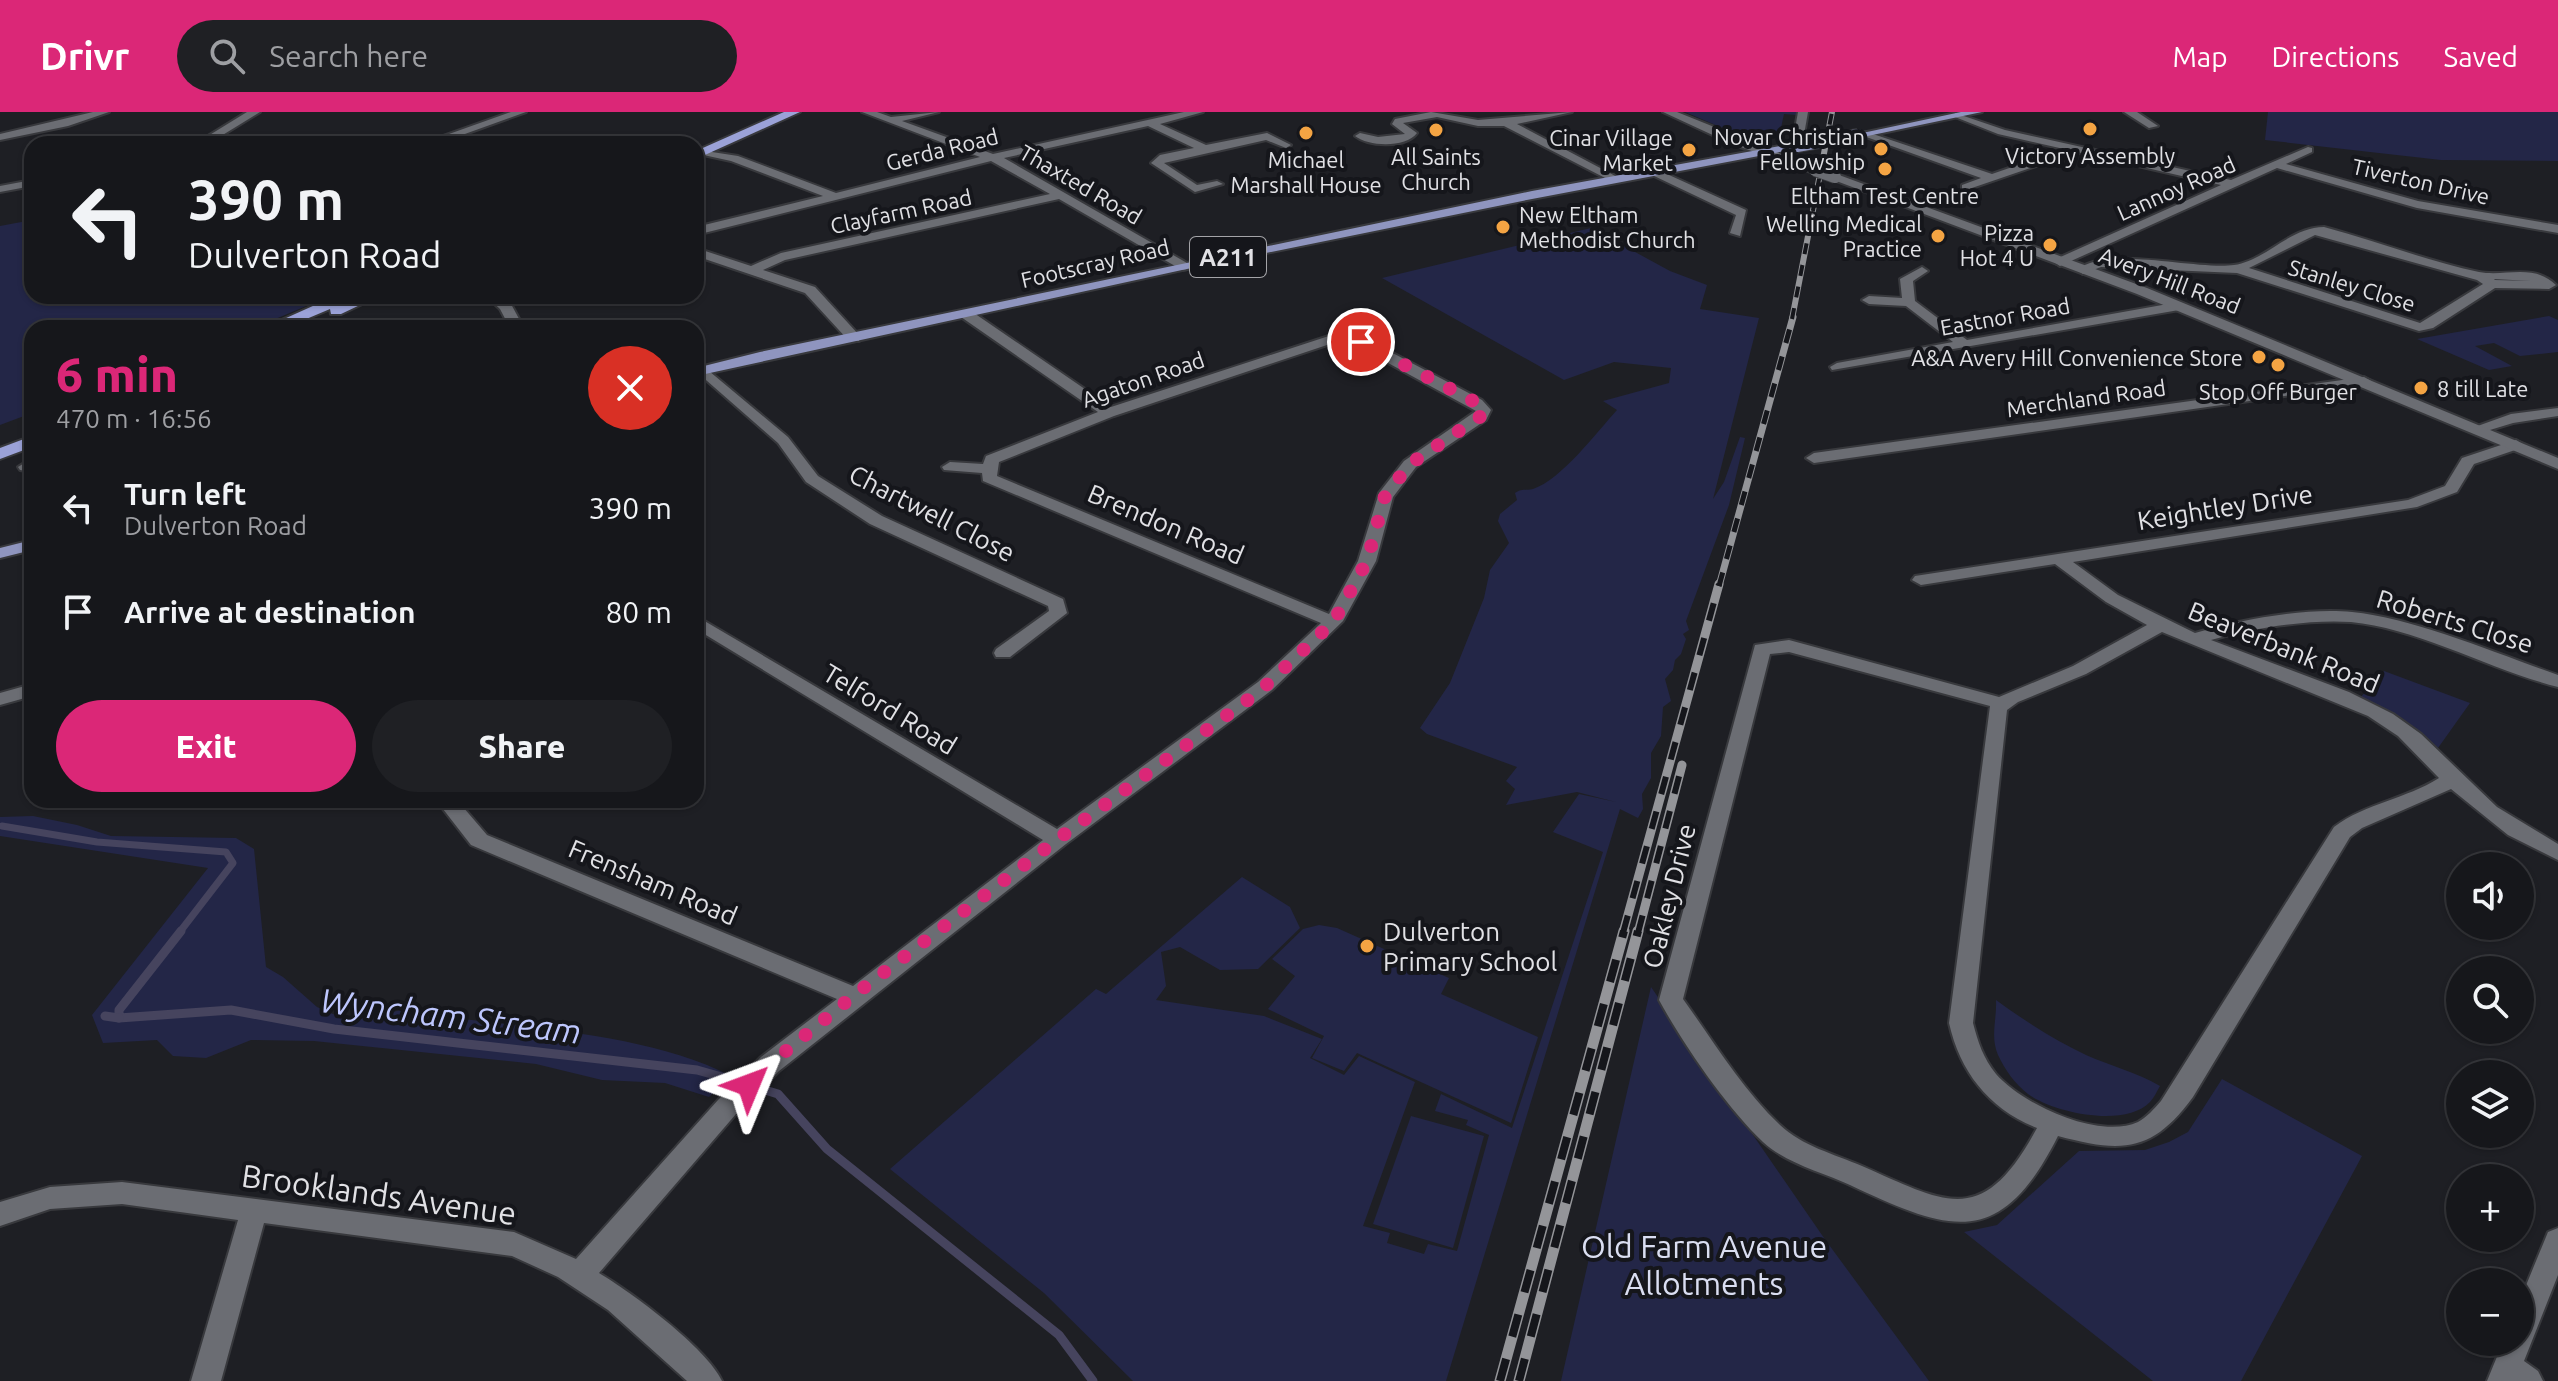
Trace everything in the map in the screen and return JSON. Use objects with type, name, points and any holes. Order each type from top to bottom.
[{"type":"highway","points":[[704,148],[777,112]]},
{"type":"highway","points":[[704,149],[794,112]]},
{"type":"highway","points":[[291,320],[329,304]]},
{"type":"highway","points":[[316,320],[353,304]]},
{"type":"highway","points":[[0,443],[24,433]]},
{"type":"highway","points":[[0,454],[24,444]]},
{"type":"main road","name":"Footscray Road","points":[[704,370],[1182,266],[1615,179],[1977,112]]},
{"type":"main road","points":[[0,553],[24,547]]},
{"type":"street","points":[[0,137],[104,112]]},
{"type":"street","points":[[214,136],[255,112]]},
{"type":"street","points":[[490,112],[505,117]]},
{"type":"street","points":[[449,136],[521,112]]},
{"type":"street","name":"Thaxted Road","points":[[867,112],[991,157],[1182,266]]},
{"type":"street","points":[[890,121],[934,112]]},
{"type":"street","name":"Gerda Road","points":[[704,229],[991,157],[1198,112]]},
{"type":"street","points":[[1360,136],[1369,141],[1382,141],[1410,136],[1412,133],[1397,124],[1399,121],[1437,114],[1478,123],[1506,123],[1567,112]]},
{"type":"street","name":"Avery Hill Road","points":[[1668,112],[1762,151],[2179,306],[2480,428],[2558,464]]},
{"type":"street","points":[[1797,146],[1803,112]]},
{"type":"street","points":[[2129,112],[2153,126]]},
{"type":"street","points":[[1959,115],[2002,132],[2232,184]]},
{"type":"street","points":[[1150,123],[1203,148]]},
{"type":"street","points":[[1506,123],[1615,179]]},
{"type":"street","points":[[1861,134],[1992,178]]},
{"type":"street","points":[[1217,184],[1195,189],[1157,163],[1164,157],[1267,136],[1286,145]]},
{"type":"street","points":[[1966,187],[2076,149]]},
{"type":"street","name":"Lannoy Road","points":[[2060,262],[2308,150]]},
{"type":"street","points":[[704,152],[734,158],[834,196]]},
{"type":"street","name":"Tiverton Drive","points":[[2277,165],[2417,204],[2558,229]]},
{"type":"street","points":[[1654,172],[1742,213],[1736,233]]},
{"type":"street","points":[[0,189],[24,184]]},
{"type":"street","name":"Clayfarm Road","points":[[750,271],[781,257],[1061,195]]},
{"type":"street","name":"Stanley Close","points":[[2083,270],[2099,263],[2238,269],[2419,327],[2428,325],[2487,280],[2324,231],[2313,231],[2238,269]]},
{"type":"street","points":[[704,255],[810,290],[854,338]]},
{"type":"street","points":[[1909,302],[1906,279],[1922,271]]},
{"type":"street","points":[[1869,300],[1909,302],[1965,345]]},
{"type":"street","name":"Eastnor Road","points":[[1837,367],[2179,306]]},
{"type":"street","points":[[966,314],[1109,413]]},
{"type":"street","name":"Agaton Road","points":[[991,469],[992,459],[1109,413],[1347,331],[1361,342],[1477,403],[1483,407],[1484,414],[1410,464],[1385,496],[1367,561],[1333,622]]},
{"type":"street","name":"Chartwell Close","points":[[704,375],[783,440],[812,479],[848,504],[876,520],[1057,603],[1058,613],[1003,653]]},
{"type":"street","name":"Merchland Road","points":[[1814,458],[2364,381]]},
{"type":"street","points":[[2480,428],[2511,419],[2558,412]]},
{"type":"street","name":"Keightley Drive","points":[[1921,580],[2411,504],[2451,489],[2463,466],[2473,458],[2516,445]]},
{"type":"street","points":[[950,467],[991,469]]},
{"type":"street","name":"Brendon Road","points":[[991,469],[989,478],[1333,622]]},
{"type":"street","name":"Beaverbank Road","points":[[2058,558],[2107,598],[2160,625],[2343,697],[2384,717],[2408,734],[2452,779],[2516,833],[2558,853]]},
{"type":"street","name":"Roberts Close","points":[[2193,639],[2235,627],[2353,617],[2404,629],[2558,681]]},
{"type":"street","points":[[581,1274],[727,1107],[770,1064],[853,996],[1058,839],[1247,702],[1333,622]]},
{"type":"street","points":[[2160,625],[2085,668],[2001,703],[1994,722],[1961,1023],[1973,1060],[1990,1085],[2019,1110],[2051,1125],[2096,1135],[2141,1132],[2157,1123],[2184,1090],[2342,832],[2364,816],[2424,795],[2452,779]]},
{"type":"street","name":"Telford Road","points":[[704,626],[1058,839]]},
{"type":"street","name":"Oakley Drive","points":[[2001,703],[1789,646],[1762,649],[1671,1000],[1716,1065],[1775,1137],[1931,1207],[1964,1211],[1978,1208],[1996,1197],[2019,1178],[2032,1162],[2051,1125]]},
{"type":"street","points":[[0,699],[24,692]]},
{"type":"street","name":"Frensham Road","points":[[453,808],[479,840],[853,996]]},
{"type":"street","name":"Brooklands Avenue","points":[[0,1214],[50,1198],[122,1193],[514,1244],[549,1257],[581,1274],[669,1342],[707,1381]]},
{"type":"street","points":[[206,1381],[254,1211]]},
{"type":"street","points":[[2534,1300],[2558,1240]]},
{"type":"green space","points":[[1685,112],[1798,112],[1797,115],[1784,114],[1779,137],[1741,136]]},
{"type":"green space","points":[[2268,112],[2558,112],[2558,161],[2441,160],[2265,140]]},
{"type":"green space","points":[[24,222],[24,304],[311,304],[273,320],[24,320],[24,416],[0,425],[0,226]]},
{"type":"green space","name":"Dulverton Primary School","points":[[1591,228],[1670,271],[1707,285],[1700,309],[1759,318],[1713,499],[1724,482],[1740,437],[1745,438],[1729,505],[1686,621],[1689,630],[1683,634],[1686,639],[1681,654],[1665,679],[1671,701],[1663,707],[1661,736],[1651,753],[1651,778],[1642,794],[1643,809],[1638,818],[1620,809],[1446,1381],[1133,1381],[1044,1293],[890,1169],[1096,989],[1106,994],[1242,877],[1290,907],[1300,928],[1258,969],[1220,970],[1180,947],[1161,952],[1166,986],[1156,1000],[1264,1016],[1322,1039],[1310,1058],[1344,1075],[1359,1056],[1415,1082],[1363,1226],[1390,1233],[1387,1243],[1424,1254],[1428,1244],[1457,1251],[1489,1135],[1466,1125],[1468,1120],[1435,1111],[1441,1094],[1512,1128],[1603,852],[1553,832],[1579,794],[1616,802],[1577,792],[1506,805],[1515,789],[1506,781],[1517,767],[1427,734],[1420,728],[1450,683],[1484,598],[1490,570],[1509,543],[1498,521],[1500,514],[1517,500],[1515,493],[1544,484],[1567,466],[1589,442],[1617,410],[1603,401],[1669,383],[1671,368],[1614,362],[1564,380],[1382,278]]},
{"type":"green space","points":[[2549,316],[2558,320],[2558,352],[2520,356],[2494,343],[2475,346],[2512,366],[2489,370],[2417,339]]},
{"type":"green space","points":[[2384,671],[2470,703],[2438,748],[2402,718],[2360,698]]},
{"type":"green space","points":[[33,816],[111,836],[236,838],[254,849],[266,967],[283,977],[317,1007],[349,1021],[416,1007],[448,1017],[630,1042],[700,1062],[731,1076],[709,1097],[665,1083],[602,1080],[536,1064],[314,1041],[251,1040],[206,1058],[173,1056],[157,1040],[103,1043],[92,1015],[208,868],[0,836],[0,817]]},
{"type":"green space","points":[[1319,925],[1337,928],[1449,978],[1441,994],[1538,1037],[1511,1123],[1357,1053],[1344,1071],[1312,1058],[1324,1036],[1268,1009],[1295,976],[1272,959],[1303,929]]},
{"type":"green space","name":"Old Farm Avenue Allotments","points":[[1651,987],[1824,1238],[1929,1381],[1561,1381]]},
{"type":"green space","points":[[1996,1000],[2074,1049],[2160,1086],[2150,1102],[2139,1110],[2124,1114],[2089,1115],[2040,1101],[2019,1086],[1998,1055],[1994,1035]]},
{"type":"green space","points":[[2222,1079],[2362,1156],[2241,1381],[2153,1381],[1964,1232],[1997,1225],[2079,1151],[2145,1150],[2188,1132]]},
{"type":"green space","points":[[1411,1116],[1484,1136],[1453,1248],[1373,1224]]},
{"type":"waterway","name":"Wyncham Stream","points":[[2,826],[97,842],[226,852],[233,863],[179,933]]},
{"type":"waterway","name":"Wyncham Stream","points":[[119,1018],[119,1010],[181,931]]},
{"type":"waterway","name":"Wyncham Stream","points":[[119,1018],[231,1010],[334,1029],[697,1070],[743,1083]]},
{"type":"waterway","points":[[105,1016],[119,1018]]},
{"type":"waterway","name":"Wyncham Stream","points":[[755,1087],[778,1094],[827,1149],[1059,1335],[1093,1381]]},
{"type":"railway","points":[[1792,319],[1832,112]]},
{"type":"railway","points":[[1719,586],[1793,317]]},
{"type":"railway","points":[[1623,933],[1719,584]]},
{"type":"railway","points":[[1638,933],[1682,765]]},
{"type":"railway","points":[[1500,1381],[1624,931]]},
{"type":"railway","points":[[1519,1381],[1638,931]]},
{"type":"place","name":"Victory Assembly","points":[[2090,129]]},
{"type":"place","name":"All Saints Church","points":[[1436,130]]},
{"type":"place","name":"Michael Marshall House","points":[[1306,133]]},
{"type":"place","name":"Novar Christian Fellowship","points":[[1881,149]]},
{"type":"place","name":"Cinar Village Market","points":[[1689,150]]},
{"type":"place","name":"Eltham Test Centre","points":[[1885,169]]},
{"type":"place","name":"New Eltham Methodist Church","points":[[1503,227]]},
{"type":"place","name":"Welling Medical Practice","points":[[1938,236]]},
{"type":"place","name":"Pizza Hot 4 U","points":[[2050,245]]},
{"type":"place","name":"A&A Avery Hill Convenience Store","points":[[2259,357]]},
{"type":"place","name":"Stop Off Burger","points":[[2278,365]]},
{"type":"place","name":"8 till Late","points":[[2421,388]]},
{"type":"place","name":"Dulverton Primary School","points":[[1367,946]]},
{"type":"route","points":[[749,1085],[853,996],[1058,839],[1247,702],[1333,622],[1367,561],[1385,496],[1410,464],[1484,414],[1483,407],[1477,403],[1361,342]]}]
